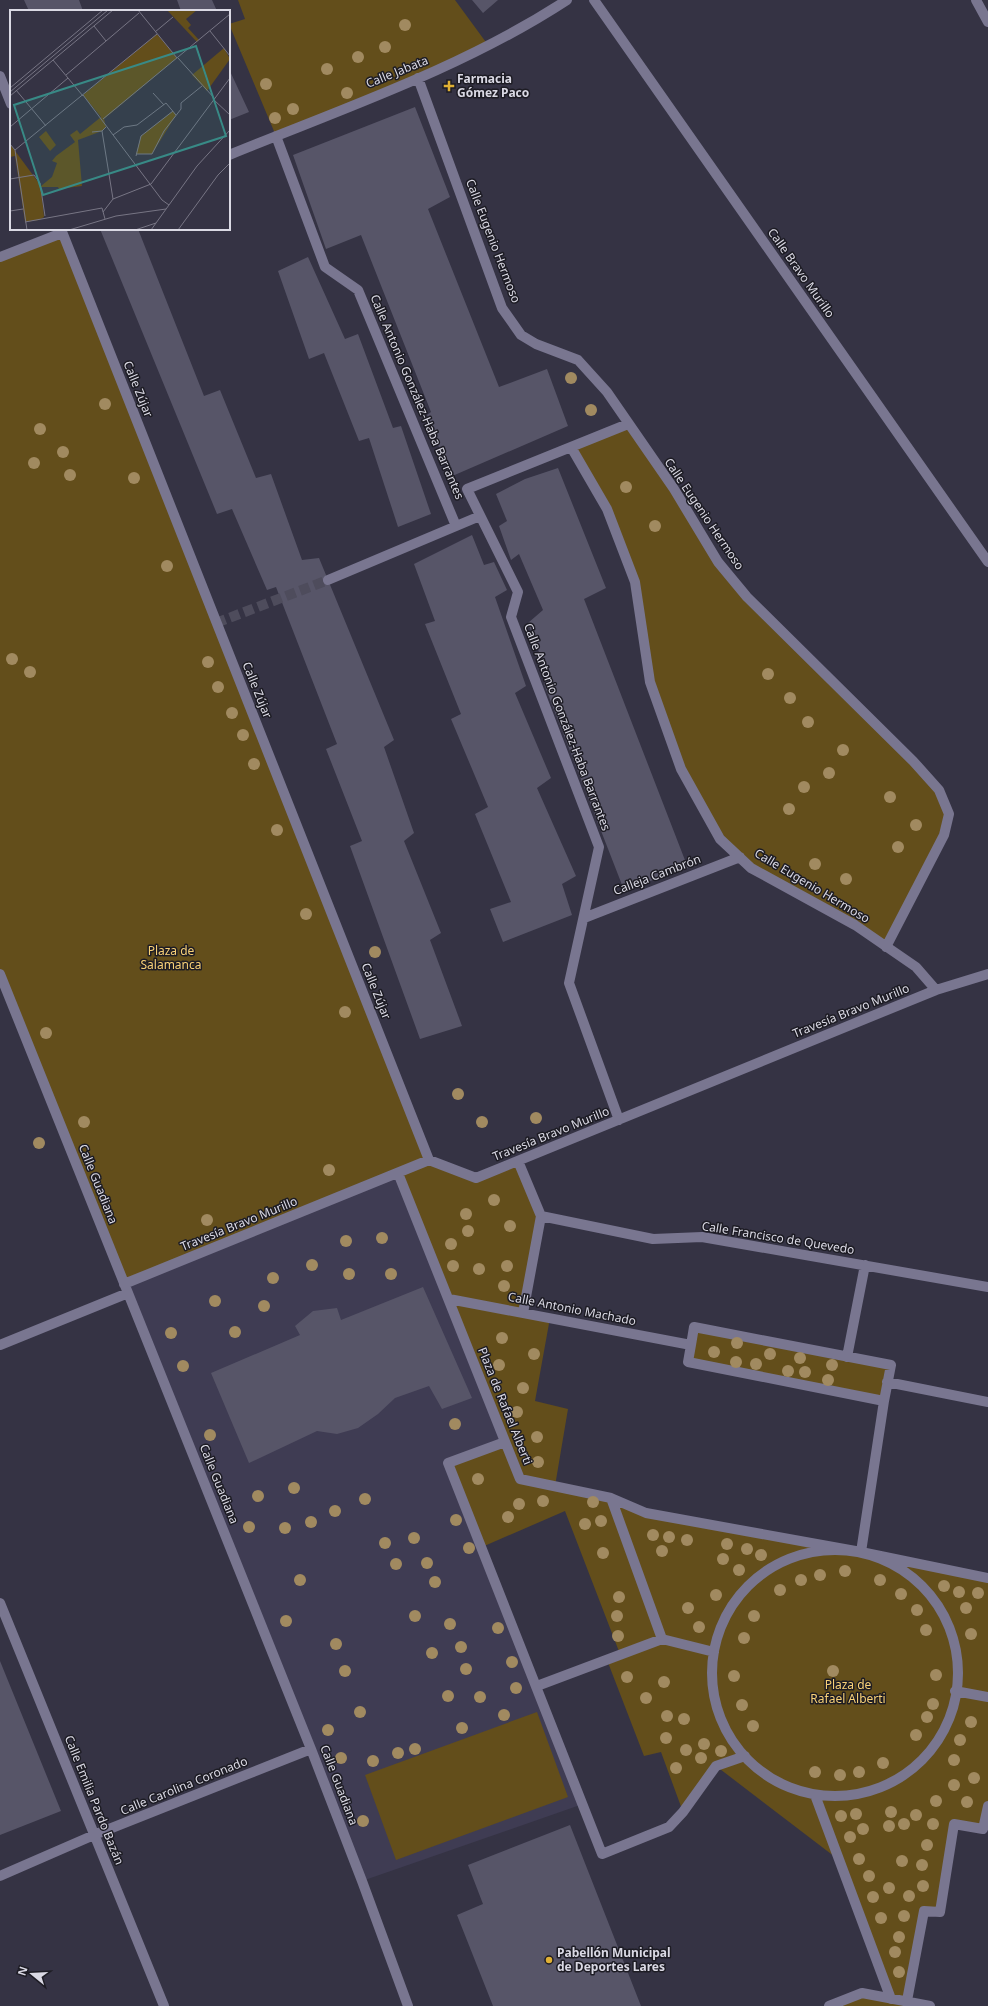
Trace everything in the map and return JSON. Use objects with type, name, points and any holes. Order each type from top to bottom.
[{"type":"street","name":"Calle Jabata","points":[[230,155],[454,63],[527,26],[567,0]]},
{"type":"street","points":[[976,0],[988,22]]},
{"type":"street","name":"Calle Bravo Murillo","points":[[597,1],[988,562]]},
{"type":"street","points":[[0,76],[10,101]]},
{"type":"street","name":"Calle Eugenio Hermoso","points":[[418,78],[502,308],[521,335],[536,344],[578,360],[607,392],[674,489],[718,562],[747,597],[912,761],[938,790],[949,814],[944,835],[886,947]]},
{"type":"street","name":"Calle Antonio González-Haba Barrantes","points":[[276,136],[325,266],[358,290],[456,526]]},
{"type":"street","points":[[0,257],[61,231]]},
{"type":"street","name":"Calle Zújar","points":[[61,231],[429,1160]]},
{"type":"street","points":[[571,447],[628,424]]},
{"type":"street","name":"Calle Eugenio Hermoso","points":[[571,447],[607,509],[635,582],[650,682],[681,769],[720,839],[751,868],[855,925],[916,967],[936,990]]},
{"type":"street","name":"Calle Antonio González-Haba Barrantes","points":[[571,447],[467,489],[518,592],[511,617],[599,846],[569,983],[619,1120]]},
{"type":"street","points":[[328,580],[480,516]]},
{"type":"street","name":"Calleja Cambrón","points":[[584,918],[740,857]]},
{"type":"street","name":"Calle Guadiana","points":[[0,974],[311,1749],[408,2006]]},
{"type":"street","name":"Travesía Bravo Murillo","points":[[0,1344],[429,1160],[476,1178],[936,990],[988,974]]},
{"type":"street","points":[[518,1161],[541,1216],[523,1313]]},
{"type":"street","name":"Plaza de Rafael Alberti","points":[[398,1173],[520,1479],[611,1498],[646,1513],[861,1552],[988,1578]]},
{"type":"street","name":"Calle Francisco de Quevedo","points":[[541,1216],[653,1239],[702,1237],[988,1287]]},
{"type":"street","points":[[847,1357],[864,1265]]},
{"type":"street","name":"Calle Antonio Machado","points":[[448,1299],[691,1345]]},
{"type":"street","points":[[861,1552],[887,1382],[891,1365],[694,1327],[688,1362],[884,1401]]},
{"type":"street","points":[[887,1382],[988,1402]]},
{"type":"street","points":[[505,1442],[448,1462],[602,1854],[669,1827],[683,1812],[716,1766],[745,1756]]},
{"type":"street","points":[[611,1498],[662,1639]]},
{"type":"street","name":"Plaza de Rafael Alberti","points":[[819,1550],[861,1552],[898,1567],[928,1591],[948,1625],[958,1662],[954,1702],[940,1738],[914,1768],[881,1788],[843,1797],[804,1793],[765,1776],[734,1746],[716,1708],[711,1666],[714,1652],[721,1625],[744,1589],[778,1563],[819,1550]]},
{"type":"street","name":"Calle Emilia Pardo Bazán","points":[[0,1604],[164,2006]]},
{"type":"street","points":[[537,1686],[662,1639],[714,1652]]},
{"type":"street","points":[[955,1690],[988,1697]]},
{"type":"street","name":"Calle Carolina Coronado","points":[[0,1876],[94,1835],[311,1749]]},
{"type":"street","points":[[815,1794],[891,1999]]},
{"type":"street","points":[[906,2004],[924,1911],[940,1912],[954,1824],[983,1829],[988,1806]]},
{"type":"street","points":[[829,2006],[862,1993],[891,1999],[906,2004],[930,2006]]},
{"type":"shaded area","points":[[398,1173],[505,1442],[449,1462],[583,1804],[362,1881],[124,1284]]},
{"type":"green space","points":[[238,0],[455,0],[488,45],[276,136],[230,26],[230,24],[245,19]]},
{"type":"green space","name":"Plaza de Salamanca","points":[[62,233],[429,1160],[476,1178],[518,1161],[541,1216],[523,1313],[550,1318],[535,1401],[568,1409],[555,1486],[646,1513],[988,1578],[988,1806],[983,1829],[954,1824],[940,1912],[924,1911],[906,2001],[930,2006],[829,2006],[862,1993],[891,1999],[839,1860],[716,1766],[683,1812],[661,1752],[644,1756],[607,1660],[620,1654],[565,1511],[482,1547],[448,1463],[505,1442],[398,1173],[124,1284],[0,974],[0,257]]},
{"type":"green space","points":[[628,424],[718,562],[939,790],[949,814],[886,947],[751,868],[720,839],[681,769],[650,682],[635,582],[607,509],[571,447]]},
{"type":"green space","points":[[694,1327],[891,1365],[884,1401],[688,1362]]},
{"type":"green space","points":[[537,1712],[568,1797],[396,1860],[365,1775]]},
{"type":"building","points":[[24,0],[79,0],[83,10],[29,10]]},
{"type":"building","points":[[177,0],[212,0],[217,10],[181,10]]},
{"type":"building","points":[[472,0],[498,0],[483,13]]},
{"type":"building","points":[[230,71],[249,112],[230,120]]},
{"type":"building","points":[[415,107],[450,197],[428,209],[499,387],[547,369],[568,426],[450,477],[427,415],[431,412],[361,235],[326,249],[293,155]]},
{"type":"building","points":[[100,230],[138,230],[204,396],[220,390],[256,478],[271,474],[302,560],[319,558],[394,740],[384,747],[414,833],[404,841],[441,933],[430,940],[462,1026],[420,1039],[350,846],[362,841],[326,749],[337,744],[276,587],[267,590],[232,509],[217,514]]},
{"type":"building","points":[[308,257],[345,339],[358,334],[393,428],[401,426],[431,514],[398,527],[369,438],[359,441],[324,353],[309,359],[278,271]]},
{"type":"building","points":[[558,468],[606,588],[584,599],[688,868],[624,890],[544,684],[548,676],[528,623],[543,610],[519,554],[511,560],[499,526],[507,521],[496,494],[525,479]]},
{"type":"building","points":[[472,535],[484,565],[494,562],[507,590],[495,597],[526,686],[515,693],[551,778],[537,788],[576,876],[562,884],[572,915],[503,942],[490,909],[511,902],[475,814],[488,807],[451,719],[461,714],[425,624],[435,621],[414,564]]},
{"type":"building","points":[[423,1287],[472,1398],[442,1409],[429,1386],[395,1398],[378,1414],[358,1428],[337,1434],[317,1431],[249,1463],[211,1373],[300,1335],[295,1326],[313,1311],[337,1308],[341,1320]]},
{"type":"building","points":[[0,1661],[61,1811],[0,1835]]},
{"type":"building","name":"Pabellón Municipal de Deportes Lares","points":[[570,1825],[641,2006],[493,2006],[457,1915],[483,1904],[468,1865]]},
{"type":"tunnel","points":[[216,623],[328,580]]},
{"type":"place","name":"Farmacia Gómez Paco","points":[[449,86]]},
{"type":"place","name":"Pabellón Municipal de Deportes Lares","points":[[549,1960]]}]
